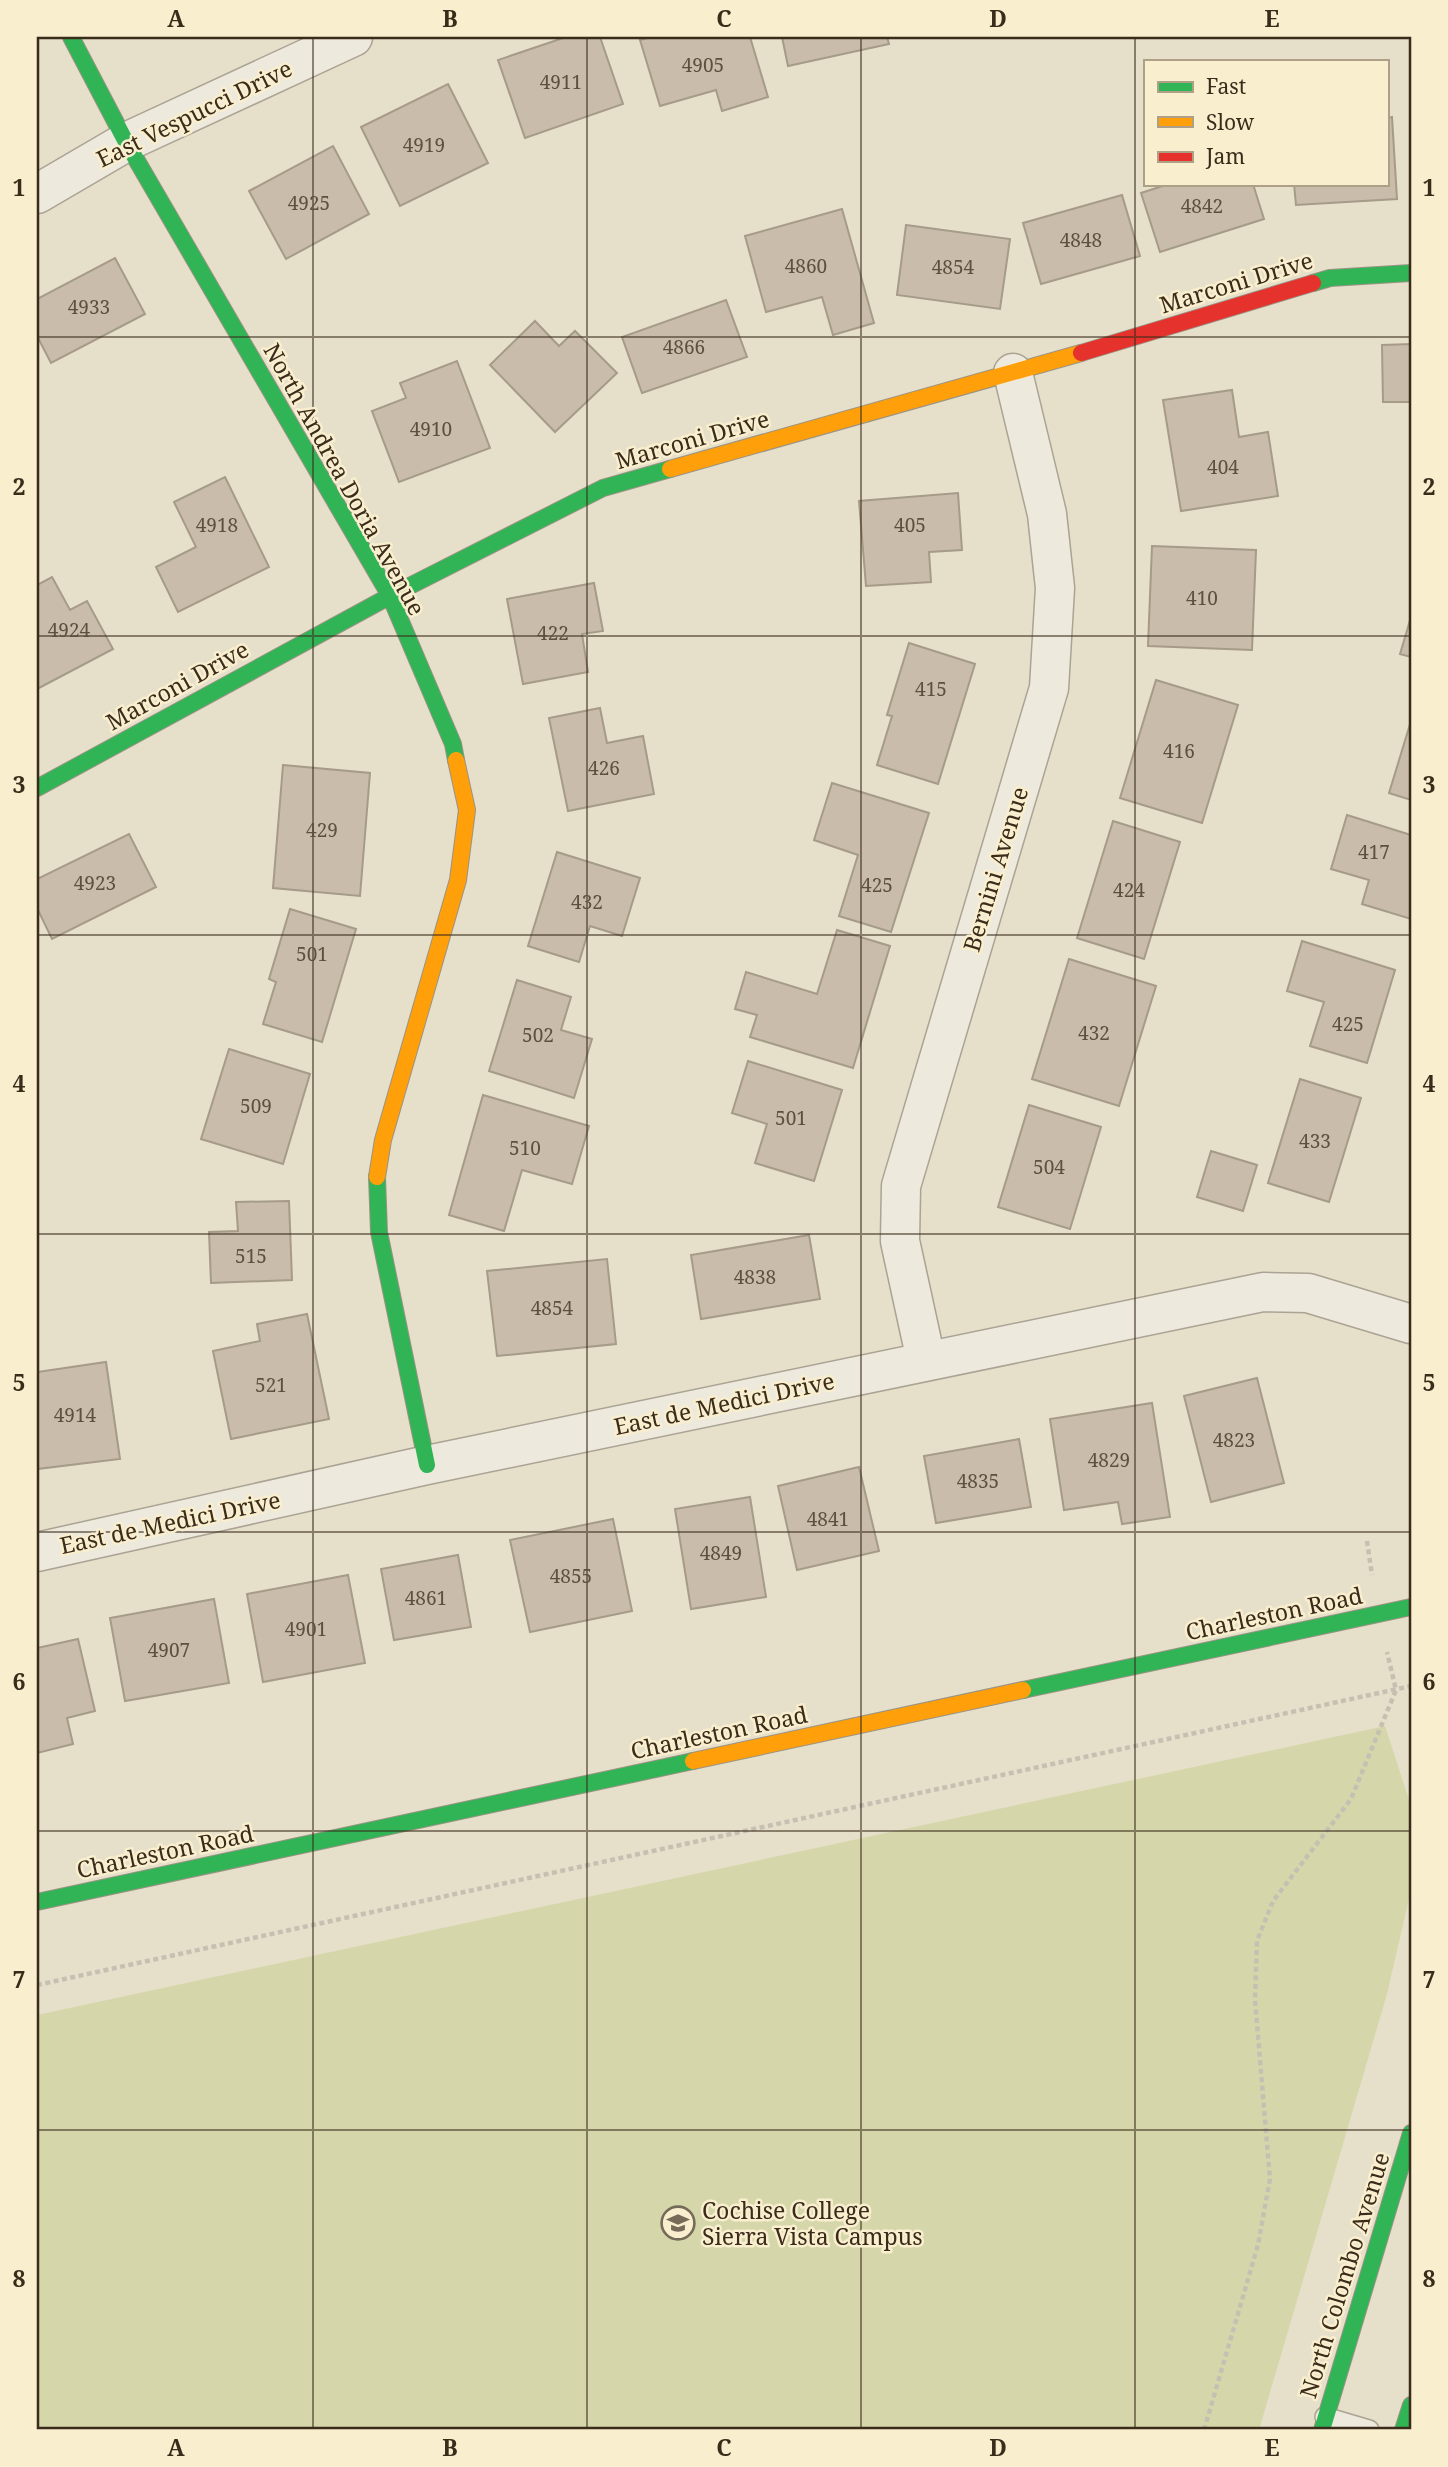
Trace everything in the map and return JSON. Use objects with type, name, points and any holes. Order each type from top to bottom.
[{"type":"street","name":"North Andrea Doria Avenue","points":[[71,37],[126,142],[390,596],[453,744],[467,810],[458,880],[383,1140],[376,1187],[379,1233],[427,1465]]},
{"type":"street","name":"East Vespucci Drive","points":[[37,194],[126,142],[354,37]]},
{"type":"street","name":"Marconi Drive","points":[[37,788],[390,596],[603,488],[1013,373],[1330,278],[1411,273]]},
{"type":"street","name":"Bernini Avenue","points":[[926,1360],[900,1241],[901,1186],[1049,688],[1055,588],[1047,514],[1013,373]]},
{"type":"street","name":"East de Medici Drive","points":[[37,1552],[427,1465],[1263,1292],[1308,1293],[1411,1324]]},
{"type":"street","name":"Charleston Road","points":[[37,1902],[1411,1606]]},
{"type":"street","name":"North Colombo Avenue","points":[[1323,2424],[1411,2133]]},
{"type":"street","points":[[1403,2430],[1411,2405]]},
{"type":"lane","points":[[1323,2424],[1369,2430]]},
{"type":"path","points":[[1204,2430],[1258,2245],[1270,2179],[1255,2000],[1257,1941],[1273,1901],[1351,1799],[1396,1690],[1378,1614],[1367,1541]]},
{"type":"path","points":[[37,1985],[1411,1686]]},
{"type":"green space","name":"Cochise College Sierra Vista Campus","points":[[1385,1726],[1411,1806],[1411,1890],[1387,1994],[1259,2430],[37,2430],[37,2015]]},
{"type":"building","points":[[566,37],[600,37],[623,104],[525,138],[498,60]]},
{"type":"building","points":[[652,37],[750,37],[768,97],[722,111],[716,90],[660,106],[640,40]]},
{"type":"building","points":[[782,37],[887,37],[889,44],[788,66]]},
{"type":"building","points":[[448,84],[488,163],[400,206],[361,127]]},
{"type":"building","points":[[1392,117],[1397,199],[1296,205],[1294,186],[1388,186],[1388,118]]},
{"type":"building","points":[[333,146],[369,214],[286,259],[249,191]]},
{"type":"building","points":[[1163,186],[1254,186],[1264,219],[1160,252],[1141,193]]},
{"type":"building","points":[[1122,195],[1140,256],[1041,284],[1023,223]]},
{"type":"building","points":[[842,209],[874,323],[833,335],[822,297],[766,312],[745,236]]},
{"type":"building","points":[[906,225],[1010,239],[1000,309],[897,295]]},
{"type":"building","points":[[115,258],[145,314],[51,363],[37,336],[37,299]]},
{"type":"building","points":[[726,300],[747,357],[642,393],[622,337]]},
{"type":"building","points":[[535,321],[559,346],[575,331],[617,373],[555,432],[490,365]]},
{"type":"building","points":[[1411,344],[1411,402],[1383,402],[1382,345]]},
{"type":"building","points":[[457,361],[490,448],[399,482],[372,411],[406,398],[400,383]]},
{"type":"building","points":[[1232,390],[1239,437],[1268,432],[1278,496],[1181,511],[1163,400]]},
{"type":"building","points":[[225,477],[269,567],[178,612],[156,567],[196,547],[174,502]]},
{"type":"building","points":[[958,493],[962,550],[929,552],[931,582],[866,586],[859,501]]},
{"type":"building","points":[[1152,546],[1256,550],[1252,650],[1148,646]]},
{"type":"building","points":[[52,577],[70,610],[87,601],[113,649],[37,689],[37,585]]},
{"type":"building","points":[[594,583],[603,631],[582,634],[588,672],[523,684],[507,599]]},
{"type":"building","points":[[1411,617],[1411,657],[1400,654]]},
{"type":"building","points":[[909,643],[975,664],[938,784],[877,765],[892,716],[887,715]]},
{"type":"building","points":[[1156,680],[1238,705],[1202,823],[1120,798]]},
{"type":"building","points":[[600,708],[607,743],[643,736],[654,794],[568,811],[549,718]]},
{"type":"building","points":[[1411,721],[1411,800],[1389,793]]},
{"type":"building","points":[[283,765],[370,773],[360,896],[273,888]]},
{"type":"building","points":[[832,783],[929,813],[891,932],[839,916],[858,855],[814,840]]},
{"type":"building","points":[[1347,815],[1411,835],[1411,919],[1362,904],[1369,880],[1331,869]]},
{"type":"building","points":[[1113,821],[1180,842],[1144,959],[1077,938]]},
{"type":"building","points":[[129,834],[156,887],[52,939],[37,908],[37,879]]},
{"type":"building","points":[[557,852],[640,878],[622,936],[590,926],[579,962],[528,946]]},
{"type":"building","points":[[290,909],[356,929],[322,1042],[263,1024],[276,982],[269,979]]},
{"type":"building","points":[[837,930],[890,946],[853,1068],[750,1037],[757,1015],[735,1009],[746,972],[817,994]]},
{"type":"building","points":[[1302,941],[1395,970],[1367,1063],[1310,1046],[1324,1002],[1287,991]]},
{"type":"building","points":[[1069,959],[1156,986],[1119,1106],[1032,1079]]},
{"type":"building","points":[[517,980],[571,997],[561,1030],[592,1039],[574,1098],[489,1071]]},
{"type":"building","points":[[229,1049],[310,1074],[283,1164],[201,1139]]},
{"type":"building","points":[[748,1061],[842,1090],[814,1181],[755,1163],[767,1124],[732,1113]]},
{"type":"building","points":[[1300,1079],[1361,1098],[1329,1202],[1268,1183]]},
{"type":"building","points":[[483,1095],[589,1126],[572,1184],[522,1170],[504,1231],[449,1215]]},
{"type":"building","points":[[1029,1105],[1101,1127],[1070,1229],[998,1207]]},
{"type":"building","points":[[1211,1151],[1257,1165],[1243,1211],[1197,1197]]},
{"type":"building","points":[[289,1201],[292,1280],[211,1283],[209,1232],[238,1231],[236,1202]]},
{"type":"building","points":[[809,1235],[820,1299],[701,1319],[691,1255]]},
{"type":"building","points":[[607,1259],[616,1344],[497,1356],[487,1271]]},
{"type":"building","points":[[307,1314],[329,1419],[231,1439],[213,1351],[260,1341],[257,1324]]},
{"type":"building","points":[[106,1362],[120,1459],[37,1469],[37,1372]]},
{"type":"building","points":[[1257,1378],[1284,1483],[1211,1502],[1184,1396]]},
{"type":"building","points":[[1152,1403],[1170,1517],[1122,1524],[1118,1502],[1064,1510],[1050,1419]]},
{"type":"building","points":[[1019,1439],[1031,1507],[936,1523],[924,1456]]},
{"type":"building","points":[[859,1467],[879,1551],[797,1570],[778,1486]]},
{"type":"building","points":[[750,1497],[766,1597],[691,1609],[675,1509]]},
{"type":"building","points":[[613,1519],[632,1611],[530,1632],[510,1540]]},
{"type":"building","points":[[458,1555],[471,1627],[394,1640],[381,1569]]},
{"type":"building","points":[[348,1575],[365,1663],[263,1682],[247,1594]]},
{"type":"building","points":[[214,1599],[229,1683],[125,1701],[110,1618]]},
{"type":"building","points":[[78,1639],[95,1711],[67,1718],[73,1744],[37,1753],[37,1648]]},
{"type":"traffic: fast","points":[[71,37],[126,142],[390,596],[453,744],[456,760]]},
{"type":"traffic: fast","points":[[1313,283],[1330,278],[1411,273]]},
{"type":"traffic: fast","points":[[37,788],[390,596],[603,488],[670,469]]},
{"type":"traffic: fast","points":[[377,1177],[379,1232],[427,1465]]},
{"type":"traffic: fast","points":[[1023,1690],[1411,1607]]},
{"type":"traffic: fast","points":[[37,1902],[693,1761]]},
{"type":"traffic: fast","points":[[1322,2430],[1411,2133]]},
{"type":"traffic: fast","points":[[1403,2430],[1411,2405]]},
{"type":"traffic: slow","points":[[670,469],[1081,353]]},
{"type":"traffic: slow","points":[[377,1177],[383,1140],[458,880],[467,810],[456,760]]},
{"type":"traffic: slow","points":[[693,1761],[1023,1690]]},
{"type":"traffic: jam","points":[[1081,353],[1313,283]]},
{"type":"place","name":"Cochise College Sierra Vista Campus","points":[[678,2223]]}]
